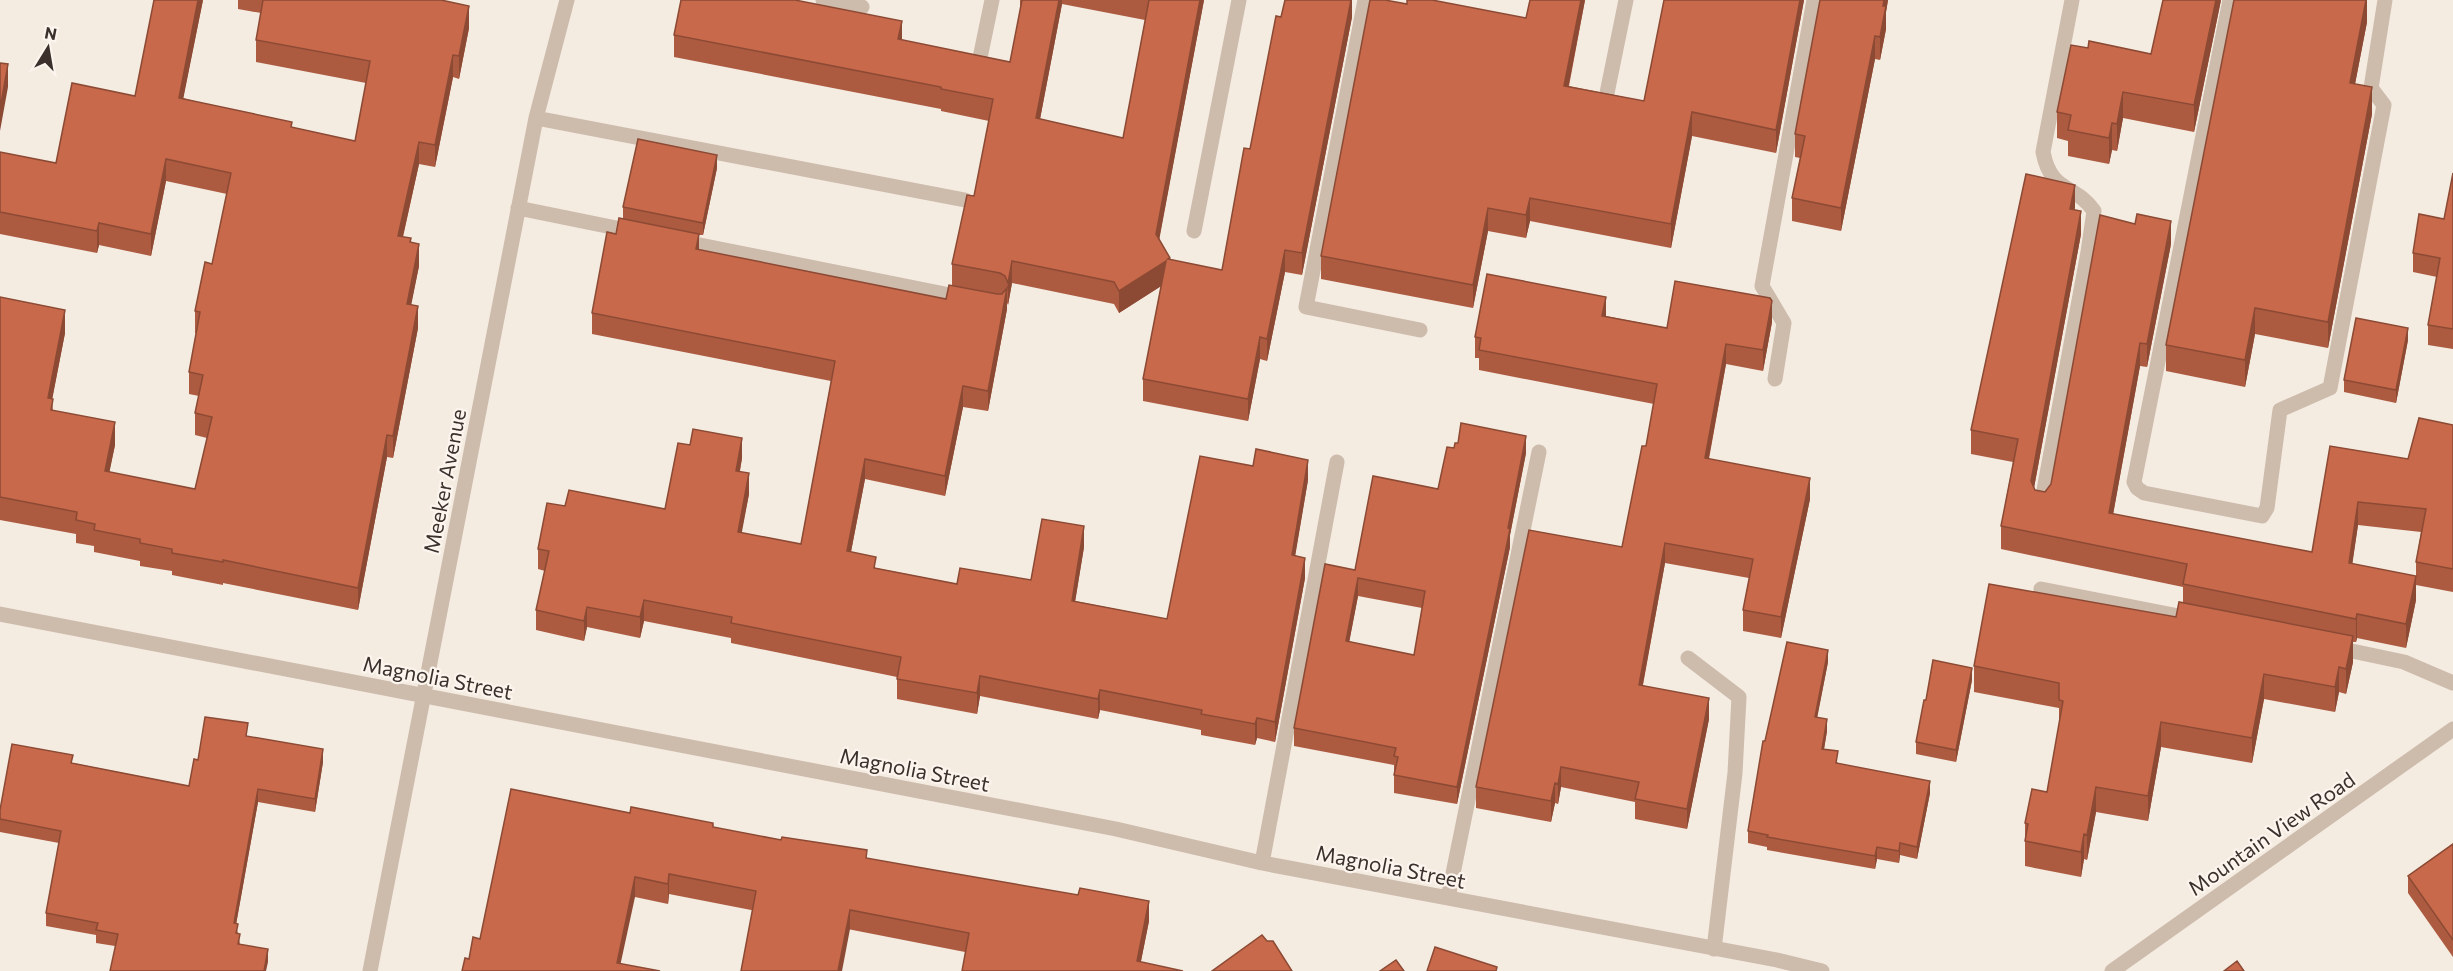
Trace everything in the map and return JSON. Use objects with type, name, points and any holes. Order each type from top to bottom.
[{"type":"street","name":"Meeker Avenue","points":[[370,971],[536,118],[567,0]]},
{"type":"street","points":[[822,0],[862,7]]},
{"type":"street","points":[[980,58],[992,0]]},
{"type":"street","points":[[1194,231],[1239,0]]},
{"type":"street","points":[[1365,0],[1305,307],[1420,330]]},
{"type":"street","points":[[1606,98],[1626,0]]},
{"type":"street","points":[[1775,379],[1784,323],[1762,286],[1814,0]]},
{"type":"street","points":[[2041,506],[2094,211],[2087,203],[2051,177],[2043,152],[2072,0]]},
{"type":"street","points":[[2230,0],[2134,482],[2137,488],[2144,493],[2262,516],[2267,508],[2280,410],[2330,388],[2384,105],[2371,88],[2385,0]]},
{"type":"street","points":[[536,118],[965,200]]},
{"type":"street","points":[[518,208],[645,234]]},
{"type":"street","points":[[669,239],[974,300]]},
{"type":"street","points":[[1448,898],[1539,452]]},
{"type":"street","points":[[1262,863],[1337,462]]},
{"type":"street","points":[[2041,590],[2204,621]]},
{"type":"street","name":"Magnolia Street","points":[[0,614],[1116,829],[1262,863],[1822,971]]},
{"type":"street","points":[[2317,644],[2404,662],[2453,683]]},
{"type":"street","points":[[1688,658],[1738,697],[1736,773],[1714,949]]},
{"type":"street","name":"Mountain View Road","points":[[2112,971],[2453,729]]},
{"type":"building","points":[[154,0],[198,0],[179,98],[292,122],[291,127],[355,141],[370,61],[256,40],[263,0],[441,0],[469,6],[459,56],[453,55],[435,145],[419,142],[398,236],[411,238],[410,242],[419,244],[407,304],[418,306],[393,436],[387,435],[358,588],[223,560],[223,562],[172,553],[172,549],[140,543],[140,539],[94,530],[95,524],[76,520],[77,512],[0,497],[0,297],[65,310],[48,398],[53,399],[51,410],[115,422],[105,471],[195,489],[212,417],[195,413],[203,375],[189,372],[200,312],[195,311],[205,262],[212,264],[231,173],[166,159],[151,234],[99,223],[97,231],[0,212],[0,152],[56,163],[72,83],[135,96]]},
{"type":"building","points":[[681,0],[795,0],[902,21],[898,39],[1010,62],[1022,0],[1059,0],[1036,118],[1123,138],[1149,0],[1200,0],[1156,234],[1170,258],[1168,259],[1222,270],[1244,148],[1250,149],[1276,16],[1281,17],[1285,0],[1351,0],[1302,253],[1285,250],[1267,339],[1260,337],[1248,399],[1143,379],[1166,261],[1119,291],[1114,282],[1012,261],[1008,283],[1005,276],[1000,273],[952,264],[967,195],[974,196],[993,99],[674,35]]},
{"type":"building","points":[[1370,0],[1407,4],[1407,0],[1432,0],[1526,18],[1530,0],[1581,0],[1564,86],[1644,101],[1664,0],[1800,0],[1776,130],[1692,112],[1671,224],[1530,198],[1526,215],[1488,208],[1473,285],[1321,256]]},
{"type":"building","points":[[1820,0],[1884,0],[1883,6],[1886,6],[1880,37],[1875,36],[1841,208],[1792,198],[1805,136],[1795,134]]},
{"type":"building","points":[[2163,0],[2216,0],[2194,105],[2123,92],[2117,124],[2112,123],[2109,138],[2068,130],[2071,115],[2057,112],[2071,45],[2088,48],[2089,41],[2151,54]]},
{"type":"building","points":[[2234,0],[2366,0],[2350,83],[2372,87],[2328,322],[2255,308],[2245,360],[2166,345]]},
{"type":"building","points":[[0,63],[8,64],[0,109]]},
{"type":"building","points":[[638,139],[717,155],[703,223],[623,207]]},
{"type":"building","points":[[2453,173],[2453,329],[2428,325],[2440,258],[2413,253],[2419,214],[2444,219]]},
{"type":"building","points":[[2026,174],[2075,185],[2070,209],[2081,211],[2031,481],[2035,490],[2045,492],[2051,484],[2100,215],[2135,224],[2137,214],[2171,221],[2147,344],[2140,343],[2109,513],[2312,552],[2330,446],[2408,459],[2419,418],[2453,425],[2453,569],[2416,562],[2426,509],[2358,502],[2349,563],[2416,576],[2406,624],[2357,614],[2356,619],[2183,584],[2187,564],[2001,526],[2018,439],[1971,430]]},
{"type":"building","points":[[619,218],[699,234],[696,249],[946,299],[949,285],[997,294],[1002,294],[1007,288],[988,391],[963,386],[945,476],[865,459],[847,551],[876,557],[874,568],[957,584],[960,568],[1031,580],[1042,519],[1084,526],[1072,601],[1167,619],[1200,456],[1253,466],[1256,449],[1308,460],[1292,555],[1305,558],[1275,722],[1257,718],[1255,724],[1201,714],[1202,710],[1100,690],[1098,699],[980,676],[977,693],[897,679],[901,657],[731,623],[732,617],[644,600],[640,617],[587,607],[584,621],[536,610],[549,551],[538,549],[547,503],[565,506],[569,490],[665,509],[678,443],[690,445],[693,429],[742,438],[736,471],[749,473],[738,532],[801,544],[835,361],[592,313],[607,232],[616,234]]},
{"type":"building","points":[[1487,274],[1606,297],[1602,316],[1667,328],[1675,281],[1770,298],[1772,301],[1763,350],[1726,344],[1705,458],[1810,478],[1781,617],[1743,610],[1753,559],[1665,543],[1639,685],[1709,698],[1687,809],[1635,799],[1639,782],[1561,767],[1558,784],[1555,783],[1551,801],[1476,787],[1529,530],[1622,547],[1642,446],[1646,446],[1657,384],[1479,350],[1481,338],[1475,337]]},
{"type":"building","points":[[2356,318],[2408,328],[2396,390],[2344,380]]},
{"type":"building","points":[[1461,423],[1526,436],[1508,528],[1510,529],[1457,787],[1394,775],[1398,757],[1394,756],[1396,748],[1294,728],[1325,564],[1355,570],[1373,476],[1438,489],[1447,447],[1454,448],[1455,443],[1458,443]],"holes":[[[1358,578],[1425,591],[1414,655],[1346,641]]]},
{"type":"building","points":[[1989,584],[2176,617],[2179,602],[2353,636],[2346,669],[2339,667],[2335,687],[2264,674],[2252,738],[2161,722],[2148,796],[2096,787],[2087,835],[2084,834],[2081,852],[2025,841],[2028,824],[2025,823],[2032,789],[2047,792],[2063,701],[2059,700],[2059,683],[1974,666]]},
{"type":"building","points":[[1787,642],[1828,650],[1815,717],[1827,719],[1822,749],[1838,751],[1836,763],[1930,781],[1917,847],[1900,843],[1899,851],[1877,847],[1875,856],[1767,837],[1768,835],[1748,831],[1763,741],[1765,741]]},
{"type":"building","points":[[1933,660],[1972,668],[1956,750],[1916,742]]},
{"type":"building","points":[[205,717],[248,723],[246,736],[323,749],[315,799],[258,789],[234,923],[238,924],[236,933],[240,934],[238,944],[268,949],[264,971],[110,971],[118,934],[96,930],[98,923],[46,913],[61,831],[0,819],[12,744],[73,755],[71,763],[189,786],[194,759],[198,760]]},
{"type":"building","points":[[511,789],[630,813],[631,807],[713,823],[713,827],[781,840],[782,837],[867,850],[866,858],[934,870],[1078,895],[1080,888],[1149,901],[1137,961],[1183,971],[962,971],[969,933],[850,910],[838,971],[741,971],[756,891],[669,874],[668,884],[635,877],[617,963],[660,971],[462,971],[465,958],[469,959],[473,937],[480,939]]},
{"type":"building","points":[[2453,844],[2453,940],[2408,876]]},
{"type":"building","points":[[1262,935],[1267,941],[1273,941],[1292,971],[1212,971]]},
{"type":"building","points":[[1435,947],[1497,967],[1496,971],[1427,971]]},
{"type":"building","points":[[1396,960],[1404,971],[1380,971]]},
{"type":"building","points":[[2237,961],[2244,971],[2224,971]]}]
